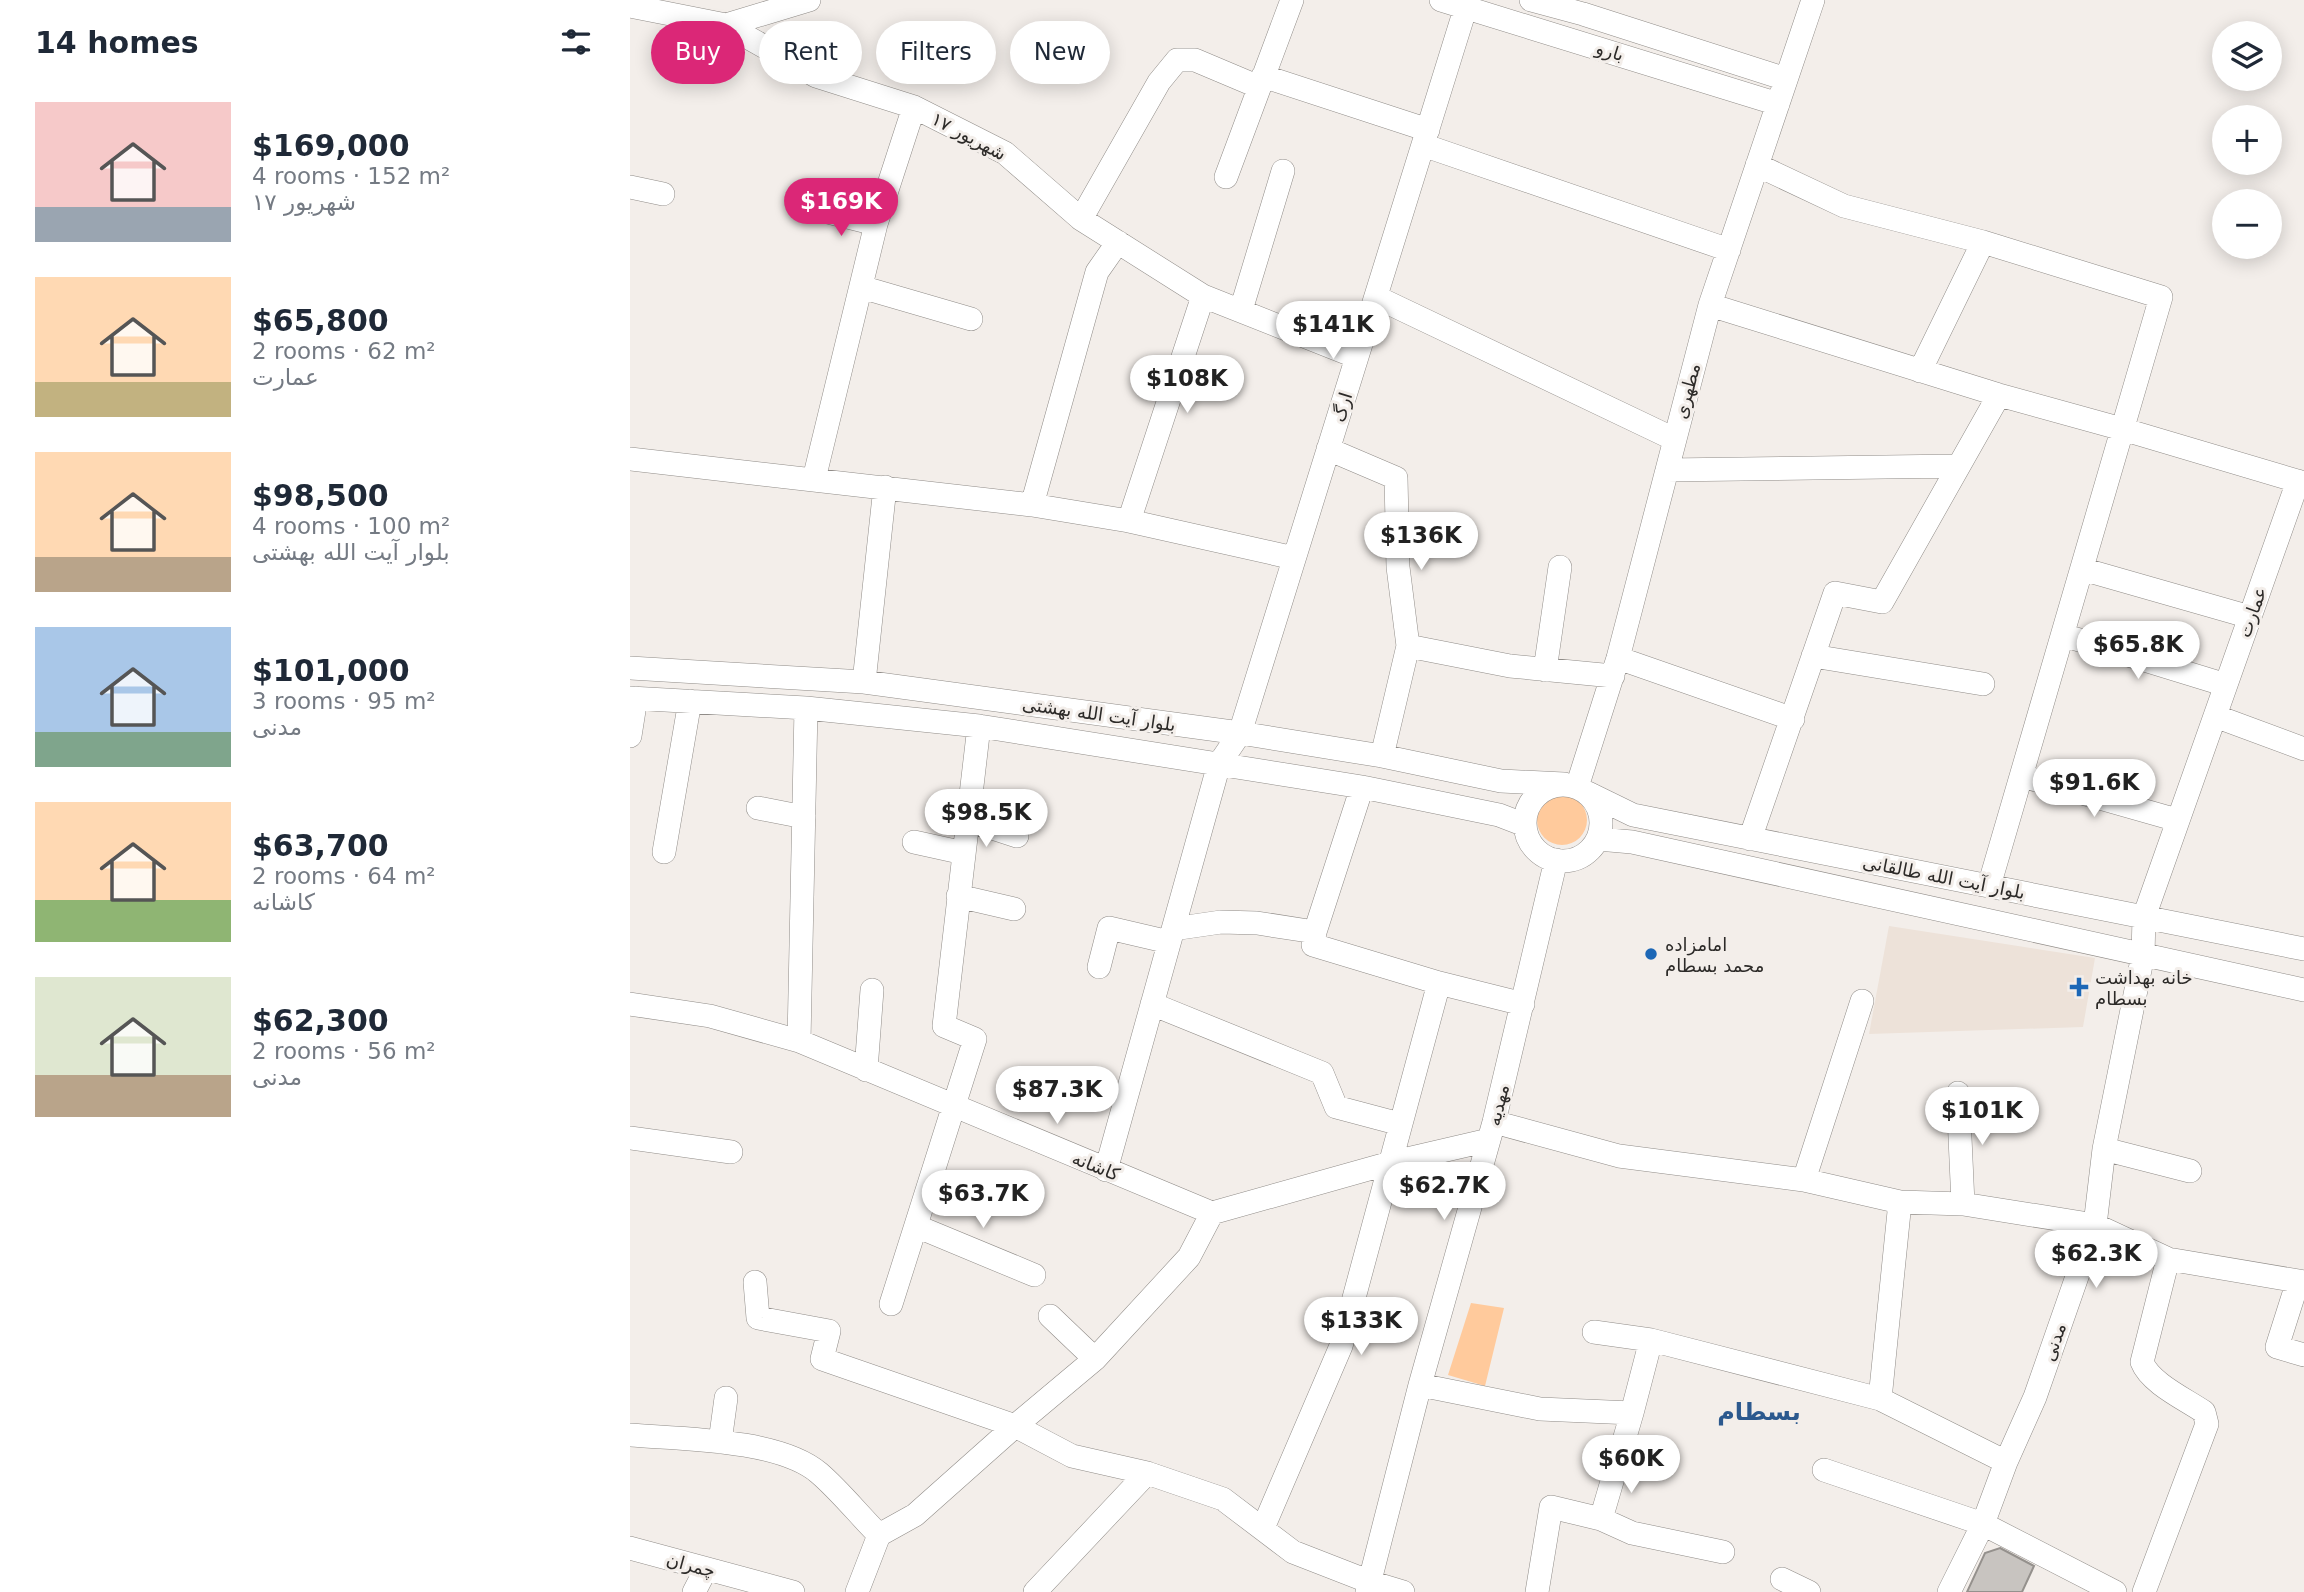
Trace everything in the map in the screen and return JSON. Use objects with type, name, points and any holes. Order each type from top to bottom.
[{"type":"street","points":[[739,21],[809,0]]},
{"type":"street","points":[[1226,177],[1292,0]]},
{"type":"street","name":"بارو","points":[[1441,0],[1467,3],[1778,104]]},
{"type":"street","name":"بارو","points":[[1531,0],[1585,7],[1786,79]]},
{"type":"street","name":"مطهری","points":[[1576,788],[1616,667],[1710,305],[1812,0]]},
{"type":"street","name":"ارگ","points":[[1106,1170],[1219,764],[1240,733],[1467,3]]},
{"type":"street","name":"۱۷ شهریور","points":[[630,6],[706,21]]},
{"type":"street","name":"۱۷ شهریور","points":[[745,36],[816,76],[914,107],[1005,153],[1081,219],[1203,296],[1357,357]]},
{"type":"street","points":[[1081,219],[1159,82],[1177,60],[1195,60],[1426,138],[1729,250]]},
{"type":"street","points":[[814,479],[876,225],[914,107]]},
{"type":"street","points":[[1758,165],[1844,206],[1983,242],[2161,298],[1989,886]]},
{"type":"street","points":[[1241,310],[1283,171]]},
{"type":"street","points":[[630,187],[663,194]]},
{"type":"street","points":[[817,209],[876,225]]},
{"type":"street","points":[[1031,505],[1097,272],[1118,242]]},
{"type":"street","points":[[1920,371],[1983,242]]},
{"type":"street","points":[[861,287],[971,319]]},
{"type":"street","points":[[1129,521],[1203,296]]},
{"type":"street","points":[[1376,298],[1674,439]]},
{"type":"street","name":"عمارت","points":[[1710,305],[1999,395],[2301,482],[2250,617],[2144,917],[2143,956]]},
{"type":"street","points":[[1749,839],[1835,593],[1882,602],[1999,395]]},
{"type":"street","points":[[1328,449],[1396,478],[1398,567],[1408,646],[1382,756]]},
{"type":"street","points":[[630,459],[1031,505],[1129,521],[1294,558]]},
{"type":"street","points":[[1667,470],[1957,466]]},
{"type":"street","points":[[864,682],[885,487]]},
{"type":"street","points":[[1545,670],[1560,567]]},
{"type":"street","points":[[2082,569],[2250,617]]},
{"type":"street","points":[[2063,635],[2226,685]]},
{"type":"street","points":[[1408,646],[1545,670],[1616,667],[1793,719]]},
{"type":"street","points":[[1814,656],[1983,684]]},
{"type":"street","name":"بلوار آیت الله بهشتی","points":[[630,668],[864,682],[1240,733],[1382,756],[1502,781],[1576,788]]},
{"type":"street","points":[[630,736],[633,698]]},
{"type":"street","name":"بلوار آیت الله بهشتی","points":[[633,698],[806,708],[979,726],[1362,787],[1499,815],[1525,825]]},
{"type":"street","points":[[664,852],[690,701]]},
{"type":"street","points":[[799,1041],[806,708]]},
{"type":"street","points":[[2215,716],[2304,749]]},
{"type":"street","points":[[891,1304],[975,1039],[944,1026],[979,726]]},
{"type":"street","points":[[2022,776],[2177,820]]},
{"type":"street","points":[[1552,786],[1576,788],[1596,802],[1602,827],[1598,839],[1581,857],[1569,861],[1544,856],[1534,848],[1525,825],[1526,812],[1531,801],[1552,786]]},
{"type":"street","points":[[1362,787],[1312,945],[1439,983],[1523,1004]]},
{"type":"street","name":"بلوار آیت الله طالقانی","points":[[1576,788],[1633,816],[2304,949]]},
{"type":"street","points":[[758,808],[804,817]]},
{"type":"street","points":[[968,820],[1017,836]]},
{"type":"street","name":"بلوار آیت الله طالقانی","points":[[1598,839],[1632,842],[2304,990]]},
{"type":"street","points":[[914,842],[964,853]]},
{"type":"street","name":"مهدیه","points":[[1368,1587],[1420,1385],[1492,1131],[1556,860]]},
{"type":"street","points":[[958,896],[1014,909]]},
{"type":"street","points":[[1099,967],[1109,928],[1171,936],[1221,922],[1245,922],[1315,932]]},
{"type":"street","name":"مدنی","points":[[1949,1592],[1983,1524],[2035,1396],[2095,1225],[2104,1149],[2143,956]]},
{"type":"street","points":[[1263,1528],[1342,1346],[1439,983]]},
{"type":"street","points":[[866,1070],[872,990]]},
{"type":"street","points":[[1804,1180],[1862,1001]]},
{"type":"street","name":"کاشانه","points":[[630,1004],[710,1016],[799,1041],[1212,1213]]},
{"type":"street","points":[[1152,1004],[1322,1073],[1336,1107],[1400,1124]]},
{"type":"street","points":[[1958,1093],[1963,1204]]},
{"type":"street","points":[[857,1592],[879,1535],[915,1515],[1095,1359],[1189,1257],[1212,1213],[1492,1131],[1619,1156],[1804,1180],[1900,1202],[1963,1204],[2095,1225],[2168,1259],[2301,1282],[2277,1347],[2304,1355]]},
{"type":"street","points":[[630,1138],[731,1152]]},
{"type":"street","points":[[2104,1149],[2190,1171]]},
{"type":"street","points":[[1880,1399],[1900,1202]]},
{"type":"street","points":[[916,1226],[1034,1275]]},
{"type":"street","points":[[2144,1592],[2207,1424],[2204,1412],[2153,1378],[2142,1362],[2168,1259]]},
{"type":"street","points":[[755,1282],[758,1318],[830,1331],[822,1359],[1015,1426],[1072,1456],[1147,1473],[1223,1499],[1293,1552],[1368,1587],[1403,1592]]},
{"type":"street","points":[[1050,1316],[1095,1359]]},
{"type":"street","points":[[1594,1332],[1651,1340],[1880,1399],[2006,1462]]},
{"type":"street","points":[[1601,1519],[1651,1340]]},
{"type":"street","points":[[1420,1385],[1540,1409],[1632,1413]]},
{"type":"street","points":[[720,1442],[726,1398]]},
{"type":"street","points":[[630,1435],[720,1442],[785,1454],[817,1471],[879,1535]]},
{"type":"street","points":[[1824,1470],[1983,1524],[2115,1592]]},
{"type":"street","points":[[1035,1592],[1147,1473]]},
{"type":"street","points":[[1537,1592],[1551,1507],[1601,1519],[1632,1534],[1723,1552]]},
{"type":"street","name":"چمران","points":[[630,1548],[793,1592]]},
{"type":"street","points":[[694,1592],[706,1569]]},
{"type":"street","points":[[1782,1579],[1809,1592]]},
{"type":"shaded area","points":[[1562,795],[1580,802],[1587,820],[1580,838],[1562,845],[1544,838],[1537,820],[1544,802]]},
{"type":"shaded area","points":[[1889,926],[2095,958],[2083,1027],[1869,1034]]},
{"type":"shaded area","points":[[1471,1303],[1504,1308],[1485,1386],[1448,1375]]},
{"type":"building","points":[[2000,1548],[2034,1566],[2022,1592],[1967,1592],[1985,1553]]},
{"type":"place","name":"امامزاده محمد بسطام","points":[[1651,954]]},
{"type":"place","name":"خانه بهداشت بسطام","points":[[2079,987]]},
{"type":"district","name":"بسطام","points":[[1759,1412]]}]
